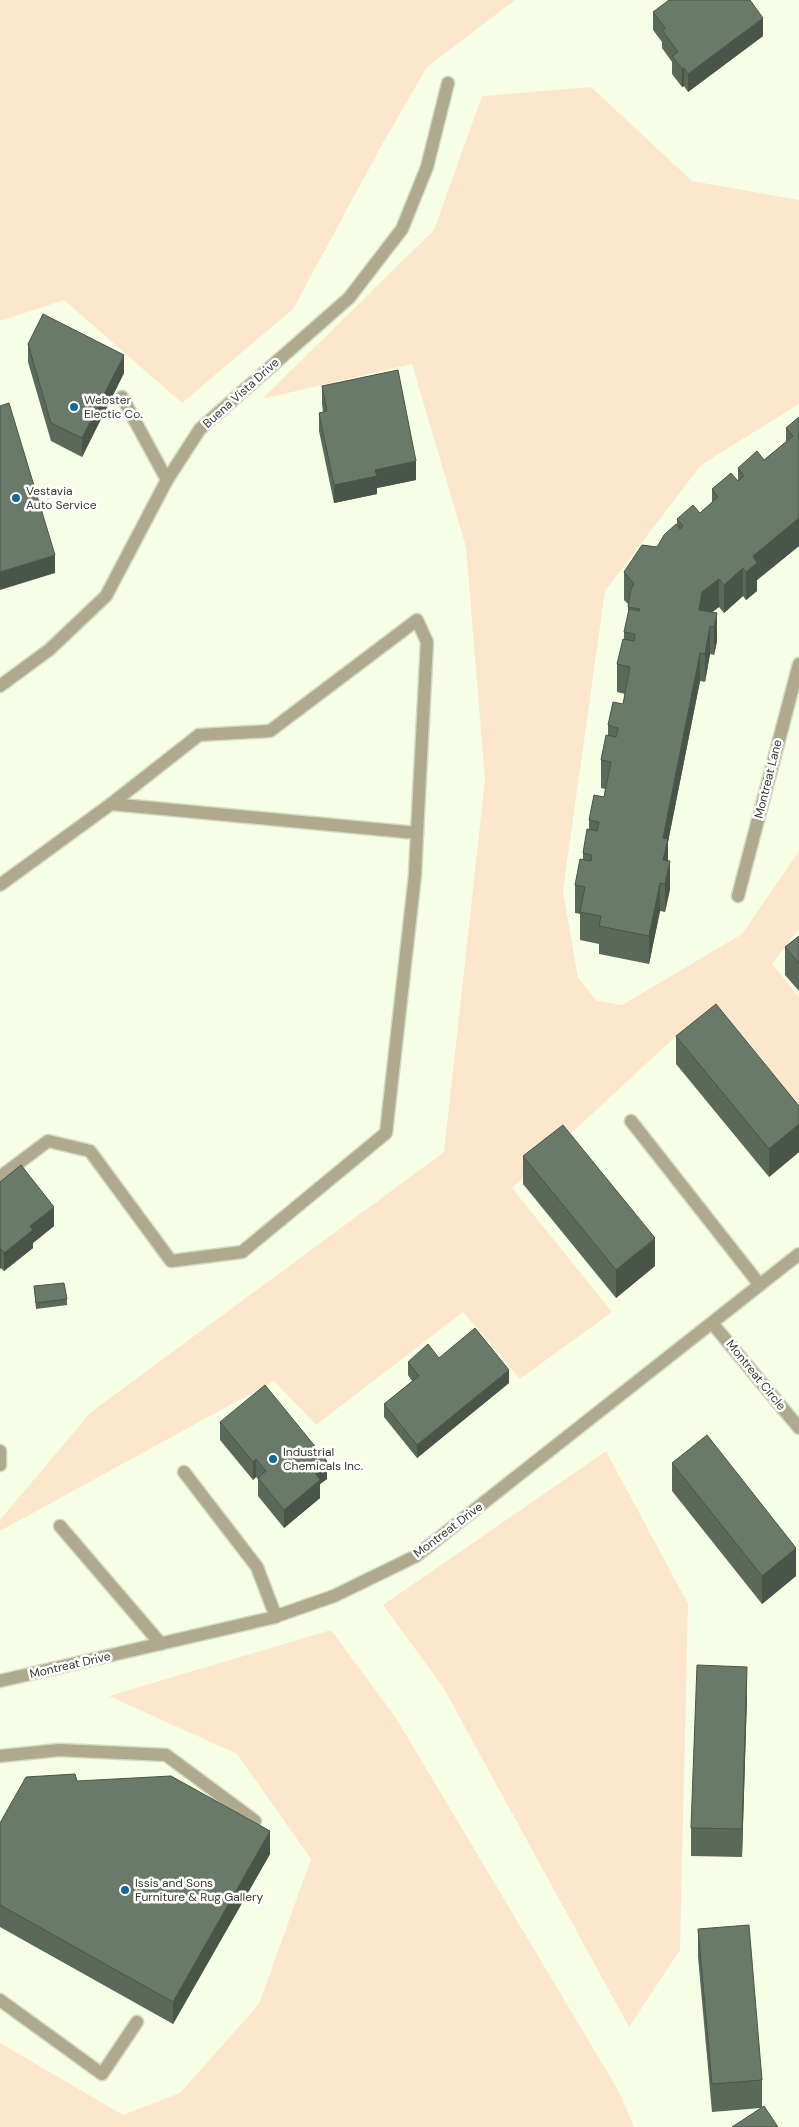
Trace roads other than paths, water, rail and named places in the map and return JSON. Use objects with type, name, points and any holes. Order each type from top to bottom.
[{"type":"street","name":"Buena Vista Drive","points":[[0,686],[49,650],[106,596],[167,480],[200,429],[349,298],[402,229],[427,167],[448,82]]},
{"type":"street","points":[[122,397],[167,480]]},
{"type":"street","points":[[0,885],[111,804],[199,735],[270,730],[417,620],[427,642],[415,875],[386,1132],[242,1252],[171,1261],[90,1151],[48,1141],[0,1177]]},
{"type":"street","name":"Montreat Lane","points":[[738,896],[799,664]]},
{"type":"street","points":[[111,804],[416,833]]},
{"type":"street","points":[[631,1120],[760,1285]]},
{"type":"street","name":"Montreat Drive","points":[[0,1681],[276,1617],[334,1596],[416,1556],[712,1322],[798,1257]]},
{"type":"street","name":"Montreat Circle","points":[[712,1322],[799,1428]]},
{"type":"street","points":[[0,1451],[0,1465]]},
{"type":"street","points":[[184,1472],[257,1567],[276,1617]]},
{"type":"street","points":[[60,1526],[161,1644]]},
{"type":"street","points":[[0,1756],[59,1750],[166,1755],[255,1821]]},
{"type":"street","points":[[0,2000],[102,2074],[136,2022]]},
{"type":"place","name":"Webster Electic Co.","points":[[74,407]]},
{"type":"place","name":"Vestavia Auto Service","points":[[16,498]]},
{"type":"place","name":"Industrial Chemicals Inc.","points":[[273,1459]]},
{"type":"place","name":"Issis and Sons Furniture & Rug Gallery","points":[[125,1890]]}]
